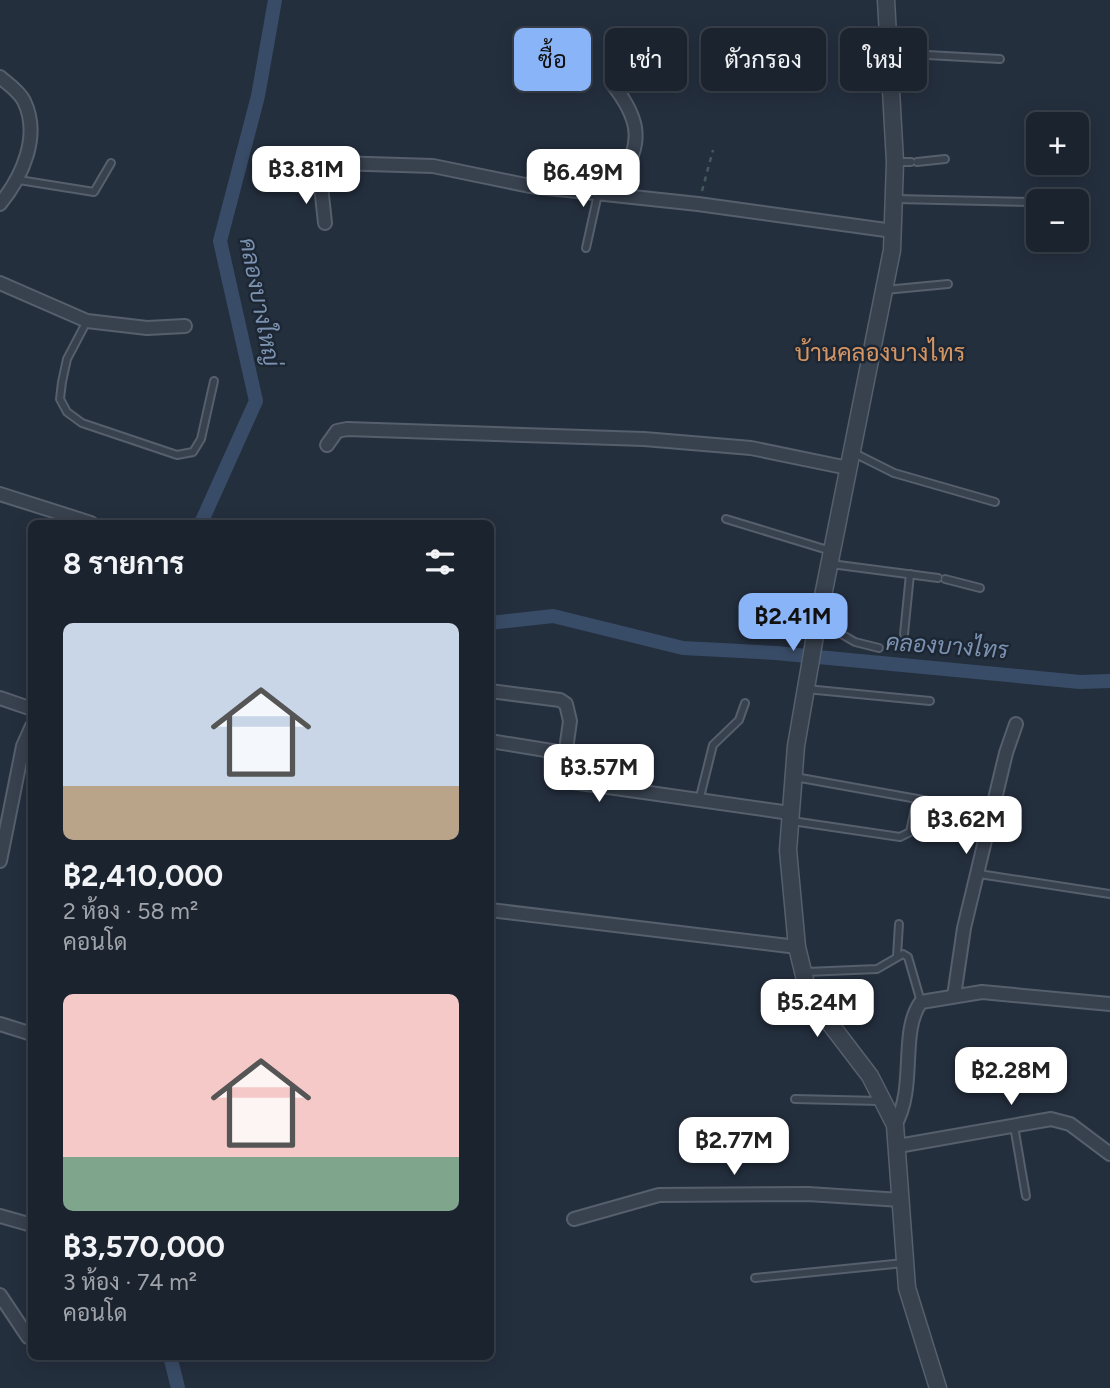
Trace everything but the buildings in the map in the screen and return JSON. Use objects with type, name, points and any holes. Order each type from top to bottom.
[{"type":"street","points":[[886,0],[888,28]]},
{"type":"street","points":[[0,77],[20,94],[28,118],[29,145],[19,180],[0,204]]},
{"type":"street","points":[[530,186],[539,171],[546,170],[606,177],[623,173],[630,162],[635,127],[631,108],[618,91]]},
{"type":"street","points":[[896,91],[908,162],[895,199],[885,290],[807,682],[789,817],[791,898],[797,947],[809,996],[870,1076],[895,1125],[904,1263],[910,1299],[938,1388]]},
{"type":"street","points":[[324,223],[321,186],[327,168],[336,163],[354,163],[433,166],[530,186],[698,204],[893,231]]},
{"type":"street","points":[[292,184],[321,186]]},
{"type":"street","points":[[0,283],[87,321],[147,328],[185,326]]},
{"type":"street","points":[[327,444],[337,431],[348,429],[579,436],[751,448],[850,460]]},
{"type":"street","points":[[0,494],[82,520]]},
{"type":"street","points":[[494,692],[560,700],[566,704],[570,721],[563,771],[573,782],[789,817]]},
{"type":"street","points":[[0,698],[28,708]]},
{"type":"street","points":[[954,996],[960,949],[1006,753],[1016,724]]},
{"type":"street","points":[[0,861],[6,819],[28,740]]},
{"type":"street","points":[[494,742],[564,752]]},
{"type":"street","points":[[494,910],[797,947]]},
{"type":"street","points":[[895,1125],[907,1100],[913,1020],[921,1002],[982,992],[1110,1003]]},
{"type":"street","points":[[0,1024],[28,1033]]},
{"type":"street","points":[[898,1146],[1037,1119],[1061,1121],[1110,1154]]},
{"type":"street","points":[[574,1219],[659,1195],[820,1194],[901,1200]]},
{"type":"street","points":[[0,1216],[28,1224]]},
{"type":"street","points":[[0,1295],[28,1337]]},
{"type":"lane","points":[[927,55],[1000,59]]},
{"type":"lane","points":[[908,162],[945,159]]},
{"type":"lane","points":[[19,180],[94,192],[111,163]]},
{"type":"lane","points":[[586,248],[598,194]]},
{"type":"lane","points":[[895,199],[1026,202]]},
{"type":"lane","points":[[885,290],[948,284]]},
{"type":"lane","points":[[87,321],[67,359],[60,399],[67,412],[82,423],[177,455],[193,452],[201,439],[214,381]]},
{"type":"lane","points":[[850,460],[995,502]]},
{"type":"lane","points":[[726,519],[830,557],[980,588]]},
{"type":"lane","points":[[904,634],[910,574]]},
{"type":"lane","points":[[761,604],[817,623],[855,642],[879,648]]},
{"type":"lane","points":[[807,682],[930,701]]},
{"type":"lane","points":[[699,801],[713,745],[739,720],[745,703]]},
{"type":"lane","points":[[793,777],[973,809]]},
{"type":"lane","points":[[789,817],[900,837],[910,832],[918,799]]},
{"type":"lane","points":[[979,874],[1110,894]]},
{"type":"lane","points":[[802,973],[885,967],[897,956],[899,924]]},
{"type":"lane","points":[[897,956],[908,957],[921,1002]]},
{"type":"lane","points":[[795,1099],[885,1101]]},
{"type":"lane","points":[[1013,1124],[1026,1196]]},
{"type":"lane","points":[[755,1278],[904,1263]]},
{"type":"path","points":[[698,204],[713,150]]},
{"type":"waterway","name":"คลองบางใหญ่","points":[[202,520],[256,401],[220,241],[258,96],[275,0]]},
{"type":"waterway","name":"คลองบางไทร","points":[[494,623],[553,616],[683,648],[776,653],[1080,682],[1110,681]]},
{"type":"waterway","name":"คลองบางใหญ่","points":[[171,1360],[178,1388]]},
{"type":"district","name":"บ้านคลองบางไทร","points":[[880,353]]}]
